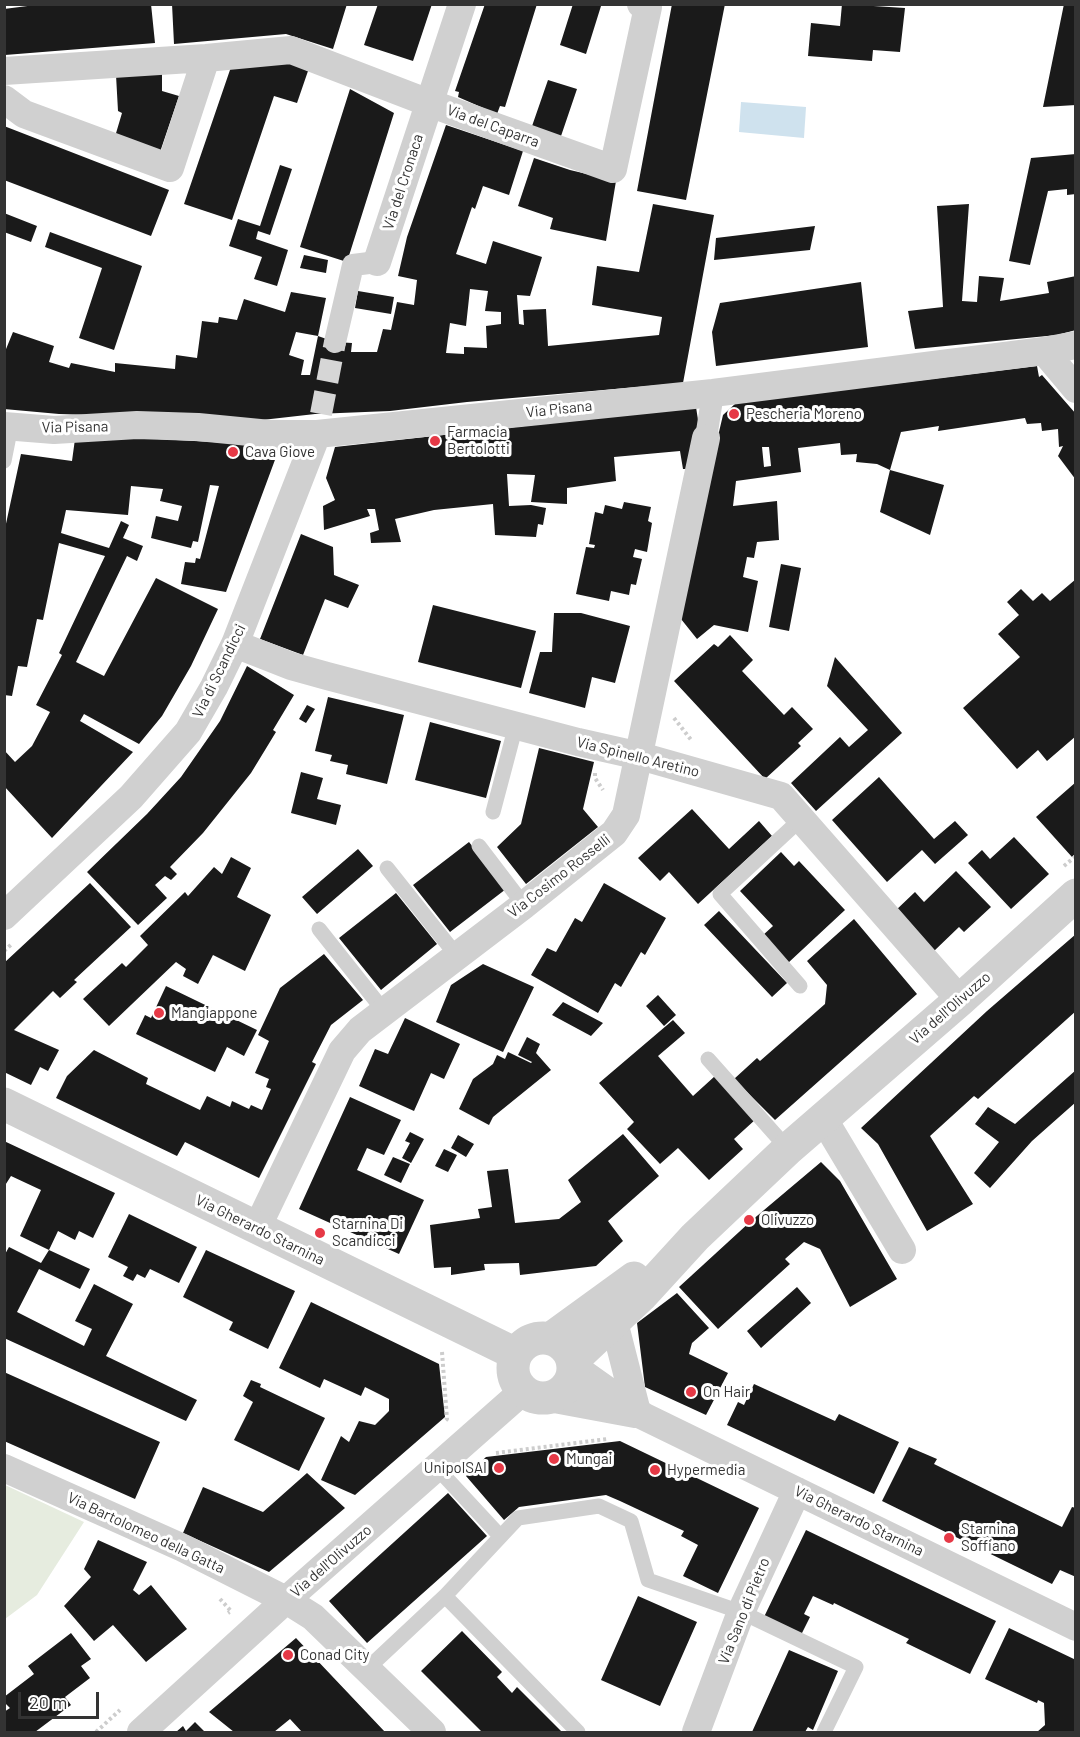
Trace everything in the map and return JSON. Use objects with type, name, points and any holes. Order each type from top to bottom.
[{"type":"street","name":"Via del Cronaca","points":[[335,342],[353,265],[377,262],[462,4]]},
{"type":"street","name":"Via del Caparra","points":[[4,71],[291,50],[429,103],[613,169],[648,7],[641,4]]},
{"type":"street","points":[[4,99],[24,114],[170,168],[206,58]]},
{"type":"street","name":"Via Pisana","points":[[8,426],[54,430],[137,425],[198,427],[270,434],[319,424],[713,393],[1076,345]]},
{"type":"street","points":[[1044,351],[1076,389]]},
{"type":"street","points":[[706,438],[713,393]]},
{"type":"street","name":"Via di Scandicci","points":[[4,916],[116,813],[171,753],[202,710],[235,644],[319,424]]},
{"type":"street","name":"Via Cosimo Rosselli","points":[[257,1228],[342,1051],[360,1029],[524,905],[619,828],[626,815],[640,756],[706,438]]},
{"type":"street","name":"Via Spinello Aretino","points":[[235,644],[309,671],[578,742],[640,756],[781,796],[960,1000]]},
{"type":"street","name":"Via dell'Olivuzzo","points":[[566,1355],[614,1322],[695,1237],[788,1149],[960,1000],[1076,895]]},
{"type":"street","name":"Via Gherardo Starnina","points":[[4,1104],[516,1354]]},
{"type":"street","points":[[823,1118],[902,1250]]},
{"type":"street","name":"Via dell'Olivuzzo","points":[[141,1732],[436,1467],[536,1394],[565,1389],[570,1381],[566,1355],[628,1282],[695,1237]]},
{"type":"street","points":[[614,1322],[640,1414]]},
{"type":"street","name":"Via dell'Olivuzzo","points":[[516,1354],[527,1342],[534,1339],[566,1355]]},
{"type":"street","points":[[516,1354],[513,1360],[513,1374],[519,1386],[536,1394]]},
{"type":"street","name":"Via Gherardo Starnina","points":[[566,1355],[640,1414],[1076,1627]]},
{"type":"street","name":"Via Gherardo Starnina","points":[[536,1394],[640,1414]]},
{"type":"street","name":"Via Bartolomeo della Gatta","points":[[4,1468],[183,1548],[286,1600]]},
{"type":"street","name":"Via Sano di Pietro","points":[[696,1732],[741,1612],[797,1491]]},
{"type":"street","points":[[286,1600],[313,1617],[432,1732]]},
{"type":"lane","points":[[4,461],[8,426]]},
{"type":"lane","points":[[493,812],[516,724]]},
{"type":"lane","points":[[800,986],[720,894],[801,819]]},
{"type":"lane","points":[[479,846],[524,905]]},
{"type":"lane","points":[[387,868],[457,956]]},
{"type":"lane","points":[[319,929],[384,1011]]},
{"type":"lane","points":[[708,1059],[788,1149]]},
{"type":"lane","points":[[436,1467],[500,1536]]},
{"type":"lane","points":[[367,1669],[445,1596],[518,1518],[599,1506],[631,1521],[648,1580],[741,1612],[856,1667],[824,1732]]},
{"type":"lane","points":[[445,1596],[578,1732]]},
{"type":"path","points":[[596,770],[595,778],[605,793]]},
{"type":"path","points":[[441,1348],[447,1419],[442,1424]]},
{"type":"path","points":[[489,1454],[612,1438]]},
{"type":"shaded area","points":[[5,1485],[84,1522],[37,1595],[5,1619]]},
{"type":"water","points":[[741,102],[806,107],[804,138],[739,132]]},
{"type":"building","points":[[43,4],[151,4],[155,43],[5,55],[4,9]]},
{"type":"building","points":[[172,4],[347,4],[333,49],[286,34],[174,44]]},
{"type":"building","points":[[378,4],[432,4],[413,61],[364,45]]},
{"type":"building","points":[[485,4],[537,4],[505,107],[500,106],[497,114],[458,97],[459,92],[455,91]]},
{"type":"building","points":[[573,4],[601,6],[586,54],[560,45]]},
{"type":"building","points":[[672,4],[725,4],[686,200],[637,191]]},
{"type":"building","points":[[842,4],[905,8],[900,52],[873,50],[872,61],[808,56],[811,23],[840,26]]},
{"type":"building","points":[[1064,4],[1076,4],[1076,105],[1043,107]]},
{"type":"building","points":[[288,62],[308,71],[297,103],[274,96],[232,220],[184,204],[231,67]]},
{"type":"building","points":[[162,73],[162,91],[179,96],[159,155],[114,140],[122,113],[118,111],[116,75]]},
{"type":"building","points":[[548,80],[577,89],[560,139],[531,129]]},
{"type":"building","points":[[350,89],[394,113],[347,262],[300,247]]},
{"type":"building","points":[[446,125],[523,151],[509,195],[483,186],[475,209],[472,207],[456,254],[486,264],[493,241],[542,257],[530,296],[517,295],[519,324],[524,325],[523,310],[546,309],[548,346],[659,335],[662,317],[592,305],[597,266],[639,272],[653,204],[714,215],[683,383],[390,411],[315,414],[262,420],[59,414],[4,409],[4,354],[13,332],[54,346],[49,362],[69,368],[71,363],[115,372],[115,363],[175,369],[176,355],[197,358],[202,321],[218,323],[219,317],[237,320],[244,299],[285,312],[291,292],[326,298],[318,336],[335,342],[352,343],[351,352],[377,352],[383,329],[391,330],[397,302],[414,305],[417,280],[398,276],[407,237]],"holes":[[[470,289],[488,291],[485,311],[501,312],[501,324],[486,326],[487,348],[464,347],[464,354],[446,353],[450,323],[466,326]],[[296,332],[318,336],[310,375],[301,375],[304,360],[289,355]]]},
{"type":"building","points":[[4,126],[169,190],[151,236],[4,180]]},
{"type":"building","points":[[1076,154],[1076,194],[1067,195],[1067,189],[1048,191],[1030,265],[1009,261],[1031,158]]},
{"type":"building","points":[[534,158],[570,170],[616,181],[606,241],[550,229],[553,218],[518,206]]},
{"type":"building","points":[[280,165],[292,169],[270,235],[258,231],[256,239],[288,250],[277,286],[254,279],[262,257],[229,246],[238,219],[260,226]]},
{"type":"building","points":[[969,204],[962,301],[977,302],[979,276],[1004,278],[1000,301],[1049,293],[1047,282],[1076,276],[1076,330],[1057,335],[915,349],[908,311],[943,307],[937,206]]},
{"type":"building","points":[[4,213],[37,226],[31,242],[4,232]]},
{"type":"building","points":[[815,226],[810,250],[714,260],[716,238]]},
{"type":"building","points":[[50,232],[142,266],[114,350],[79,338],[102,268],[45,247]]},
{"type":"building","points":[[304,255],[328,260],[326,273],[300,268]]},
{"type":"building","points":[[861,282],[868,347],[716,366],[712,332],[720,303]]},
{"type":"building","points":[[358,291],[394,297],[391,314],[355,308]]},
{"type":"building","points":[[1037,366],[1039,377],[1042,375],[1076,414],[1076,480],[1058,456],[1063,446],[1059,447],[1058,429],[1042,431],[1041,423],[1027,424],[1025,418],[938,431],[939,426],[901,432],[890,470],[877,464],[856,462],[857,454],[841,455],[840,443],[798,448],[801,472],[736,481],[733,506],[777,501],[779,540],[757,542],[754,558],[747,557],[743,577],[758,581],[748,632],[714,625],[697,639],[681,619],[706,487],[723,415],[736,403]],"holes":[[[762,447],[769,447],[771,466],[764,467]]]},
{"type":"building","points":[[696,407],[700,433],[689,469],[683,469],[680,451],[614,457],[616,481],[567,488],[567,504],[531,502],[535,475],[507,474],[509,506],[531,505],[546,508],[543,525],[538,524],[536,537],[495,535],[493,504],[434,510],[395,519],[401,542],[371,543],[370,533],[379,530],[375,509],[367,509],[370,516],[324,530],[323,506],[335,500],[326,478],[335,447]]},
{"type":"building","points":[[121,437],[249,444],[279,449],[226,592],[181,584],[185,562],[195,563],[196,558],[200,559],[219,486],[210,485],[198,542],[193,541],[191,548],[151,538],[156,516],[178,521],[182,506],[160,501],[163,489],[131,486],[128,515],[66,510],[61,533],[109,548],[121,521],[129,525],[123,538],[143,546],[137,561],[127,556],[76,662],[104,676],[156,578],[218,609],[191,666],[162,716],[139,744],[84,714],[80,721],[133,752],[52,838],[4,786],[4,750],[15,762],[32,746],[50,712],[36,705],[62,655],[59,653],[105,556],[59,543],[43,620],[37,619],[27,667],[18,666],[12,696],[4,695],[4,533],[21,454],[72,461],[75,439]]},
{"type":"building","points":[[890,470],[944,485],[930,535],[880,512]]},
{"type":"building","points":[[624,502],[651,507],[648,521],[652,523],[647,552],[635,549],[633,557],[642,559],[636,585],[631,584],[629,595],[611,591],[609,601],[576,594],[586,547],[594,548],[595,545],[589,544],[595,512],[603,514],[605,505],[622,509]]},
{"type":"building","points":[[301,534],[333,547],[334,575],[359,585],[348,608],[325,599],[303,655],[260,639]]},
{"type":"building","points":[[781,564],[801,568],[789,631],[769,627]]},
{"type":"building","points":[[1076,579],[1076,736],[1047,761],[1038,750],[1017,769],[963,708],[1020,657],[998,634],[1019,615],[1007,602],[1021,589],[1033,601],[1042,593],[1050,601]]},
{"type":"building","points":[[433,605],[536,631],[521,688],[418,662]]},
{"type":"building","points":[[554,613],[581,613],[630,626],[615,683],[592,677],[585,708],[529,693],[540,652],[552,652]]},
{"type":"building","points":[[730,635],[753,660],[742,671],[784,715],[792,707],[813,729],[798,743],[801,746],[765,779],[674,681],[714,644],[718,647]]},
{"type":"building","points":[[835,657],[902,733],[816,811],[791,783],[840,737],[849,747],[868,730],[827,686]]},
{"type":"building","points":[[247,666],[294,695],[273,730],[276,732],[251,773],[203,833],[170,867],[177,874],[171,880],[165,876],[155,885],[167,898],[138,925],[87,872],[147,814],[181,777],[220,721]]},
{"type":"building","points":[[328,697],[404,715],[387,784],[346,774],[348,765],[330,761],[332,755],[315,751]]},
{"type":"building","points":[[307,705],[315,709],[306,723],[299,719]]},
{"type":"building","points":[[430,722],[501,741],[486,798],[415,780]]},
{"type":"building","points":[[539,748],[594,762],[583,809],[598,827],[526,884],[497,847],[521,824]]},
{"type":"building","points":[[301,772],[323,778],[317,799],[341,805],[336,825],[291,813]]},
{"type":"building","points":[[879,777],[934,839],[955,821],[968,835],[935,864],[922,850],[887,882],[832,820]]},
{"type":"building","points":[[1076,782],[1076,853],[1072,857],[1036,817]]},
{"type":"building","points":[[692,809],[729,849],[759,821],[772,836],[698,904],[669,872],[660,881],[638,858]]},
{"type":"building","points":[[1014,837],[1049,874],[1011,909],[968,863],[982,850],[990,859]]},
{"type":"building","points":[[469,842],[506,889],[450,932],[413,885]]},
{"type":"building","points":[[358,849],[373,866],[317,914],[302,897]]},
{"type":"building","points":[[781,852],[794,866],[799,861],[845,910],[788,963],[762,936],[773,926],[740,891]]},
{"type":"building","points":[[231,857],[251,868],[237,897],[271,915],[245,971],[213,955],[198,984],[183,976],[186,969],[176,962],[109,1026],[83,999],[122,963],[126,967],[148,945],[140,936],[185,892],[188,896],[214,867],[222,874]]},
{"type":"building","points":[[956,871],[991,907],[964,932],[959,927],[933,952],[894,912],[915,892],[924,902]]},
{"type":"building","points":[[90,883],[131,927],[74,980],[77,982],[60,998],[53,991],[14,1030],[59,1050],[48,1071],[40,1067],[31,1085],[4,1072],[4,963]]},
{"type":"building","points":[[604,883],[666,918],[645,955],[641,952],[621,987],[615,983],[598,1013],[531,975],[547,948],[556,952],[575,918],[582,922]]},
{"type":"building","points":[[396,893],[437,944],[381,990],[339,938]]},
{"type":"building","points":[[719,911],[787,983],[772,997],[704,925]]},
{"type":"building","points":[[854,919],[917,994],[775,1120],[734,1079],[757,1058],[760,1061],[825,1004],[827,985],[807,961]]},
{"type":"building","points":[[1076,934],[1076,1004],[1074,1006],[1076,1011],[978,1099],[974,1096],[930,1136],[973,1204],[927,1231],[878,1144],[861,1128],[987,1011]]},
{"type":"building","points":[[324,954],[363,1000],[331,1025],[312,1062],[316,1064],[259,1178],[185,1142],[177,1156],[56,1098],[67,1076],[94,1050],[148,1078],[146,1084],[200,1110],[207,1096],[230,1107],[232,1101],[249,1109],[251,1105],[262,1110],[271,1089],[266,1087],[269,1079],[255,1073],[269,1041],[258,1035],[280,988]]},
{"type":"building","points":[[483,964],[534,987],[503,1052],[436,1022],[451,985]]},
{"type":"building","points":[[166,986],[257,1030],[244,1056],[227,1047],[215,1072],[136,1034],[145,1015],[151,1018]]},
{"type":"building","points":[[658,995],[676,1015],[664,1026],[646,1006]]},
{"type":"building","points":[[563,1002],[603,1023],[591,1036],[552,1015]]},
{"type":"building","points":[[405,1018],[460,1044],[444,1079],[431,1073],[414,1111],[359,1086],[375,1049],[388,1054]]},
{"type":"building","points":[[673,1020],[685,1033],[658,1056],[693,1096],[715,1076],[756,1119],[734,1139],[743,1149],[709,1180],[678,1148],[660,1164],[627,1129],[634,1122],[599,1083]]},
{"type":"building","points":[[527,1037],[540,1044],[536,1053],[551,1070],[493,1117],[489,1125],[459,1109],[473,1079],[493,1064],[497,1055],[505,1059],[508,1052],[532,1062],[518,1055]]},
{"type":"building","points":[[1076,1070],[1076,1102],[1032,1141],[990,1188],[974,1173],[999,1142],[975,1124],[988,1107],[1015,1124]]},
{"type":"building","points":[[350,1097],[401,1120],[384,1155],[367,1148],[357,1170],[424,1200],[399,1254],[299,1209]]},
{"type":"building","points":[[410,1132],[424,1139],[411,1163],[402,1158],[410,1143],[405,1141]]},
{"type":"building","points":[[623,1134],[659,1176],[608,1221],[623,1241],[596,1266],[520,1275],[519,1263],[484,1264],[485,1270],[451,1275],[451,1267],[434,1268],[430,1225],[480,1218],[478,1209],[492,1207],[487,1171],[508,1169],[515,1223],[559,1219],[581,1202],[568,1180]]},
{"type":"building","points":[[458,1135],[474,1144],[466,1157],[451,1148]]},
{"type":"building","points":[[4,1141],[115,1193],[93,1238],[79,1231],[75,1240],[58,1231],[49,1250],[20,1236],[41,1190],[11,1176],[4,1187]]},
{"type":"building","points":[[444,1149],[457,1155],[448,1172],[435,1166]]},
{"type":"building","points":[[393,1157],[410,1164],[401,1183],[384,1175]]},
{"type":"building","points":[[821,1162],[840,1181],[897,1279],[850,1307],[820,1249],[804,1242],[785,1259],[790,1264],[718,1329],[679,1287],[751,1221]]},
{"type":"building","points":[[129,1214],[197,1247],[179,1283],[150,1269],[145,1278],[137,1274],[133,1281],[123,1276],[128,1267],[108,1257]]},
{"type":"building","points":[[9,1247],[41,1263],[49,1250],[90,1269],[80,1289],[39,1269],[17,1312],[84,1346],[92,1329],[75,1321],[94,1284],[133,1304],[106,1356],[197,1400],[186,1421],[4,1338],[4,1256]]},
{"type":"building","points":[[206,1250],[295,1291],[268,1349],[229,1330],[233,1322],[183,1297]]},
{"type":"building","points":[[797,1287],[811,1303],[761,1348],[747,1331]]},
{"type":"building","points":[[677,1293],[709,1328],[692,1343],[689,1354],[728,1373],[706,1415],[645,1387],[637,1323]]},
{"type":"building","points":[[311,1302],[439,1364],[445,1417],[355,1495],[321,1480],[341,1436],[349,1442],[359,1421],[375,1425],[389,1411],[389,1399],[365,1387],[361,1396],[324,1379],[320,1388],[279,1368]]},
{"type":"building","points":[[4,1372],[160,1442],[135,1499],[4,1441]]},
{"type":"building","points":[[251,1380],[261,1384],[260,1387],[325,1418],[299,1471],[234,1440],[253,1402],[243,1396]]},
{"type":"building","points":[[754,1384],[835,1421],[839,1414],[899,1442],[874,1494],[727,1425],[738,1402],[744,1405]]},
{"type":"building","points":[[620,1441],[759,1508],[718,1593],[683,1576],[698,1545],[681,1536],[684,1531],[620,1501],[606,1495],[519,1507],[504,1520],[466,1476],[486,1457]]},
{"type":"building","points":[[909,1447],[937,1459],[934,1464],[1062,1527],[1072,1507],[1076,1508],[1076,1577],[1060,1570],[1052,1584],[882,1501]]},
{"type":"building","points":[[307,1473],[345,1508],[269,1572],[183,1533],[203,1487],[263,1512]]},
{"type":"building","points":[[448,1493],[487,1536],[367,1643],[329,1601]]},
{"type":"building","points":[[806,1530],[996,1621],[970,1674],[906,1643],[909,1639],[834,1603],[833,1605],[813,1596],[804,1614],[810,1617],[801,1635],[764,1617]]},
{"type":"building","points":[[98,1540],[147,1562],[133,1590],[139,1595],[151,1585],[187,1629],[146,1662],[113,1625],[94,1641],[64,1606],[91,1577],[84,1569]]},
{"type":"building","points":[[638,1596],[697,1622],[660,1706],[601,1680]]},
{"type":"building","points":[[1009,1628],[1076,1660],[1076,1732],[1037,1732],[1045,1725],[1044,1703],[1038,1700],[1037,1703],[985,1679]]},
{"type":"building","points":[[462,1631],[502,1672],[497,1677],[512,1693],[517,1687],[562,1732],[482,1732],[421,1671]]},
{"type":"building","points":[[71,1633],[91,1659],[81,1666],[90,1678],[65,1697],[71,1705],[35,1732],[4,1732],[4,1712],[10,1708],[4,1702],[4,1697],[34,1674],[28,1666]]},
{"type":"building","points":[[296,1638],[385,1732],[302,1732],[290,1719],[274,1732],[234,1732],[209,1712]]},
{"type":"building","points":[[789,1650],[838,1671],[813,1730],[808,1727],[805,1732],[752,1732]]},
{"type":"building","points":[[195,1722],[205,1732],[176,1732],[183,1726],[186,1731]]},
{"type":"tunnel","points":[[321,414],[335,342]]},
{"type":"place","name":"Pescheria Moreno","points":[[734,414]]},
{"type":"place","name":"Farmacia Bertolotti","points":[[435,441]]},
{"type":"place","name":"Cava Giove","points":[[233,452]]},
{"type":"place","name":"Mangiappone","points":[[159,1013]]},
{"type":"place","name":"Olivuzzo","points":[[749,1220]]},
{"type":"place","name":"Starnina Di Scandicci","points":[[320,1233]]},
{"type":"place","name":"On Hair","points":[[691,1392]]},
{"type":"place","name":"Mungai","points":[[554,1459]]},
{"type":"place","name":"UnipolSAI","points":[[499,1468]]},
{"type":"place","name":"Hypermedia","points":[[655,1470]]},
{"type":"place","name":"Starnina Soffiano","points":[[949,1538]]},
{"type":"place","name":"Conad City","points":[[288,1655]]}]
